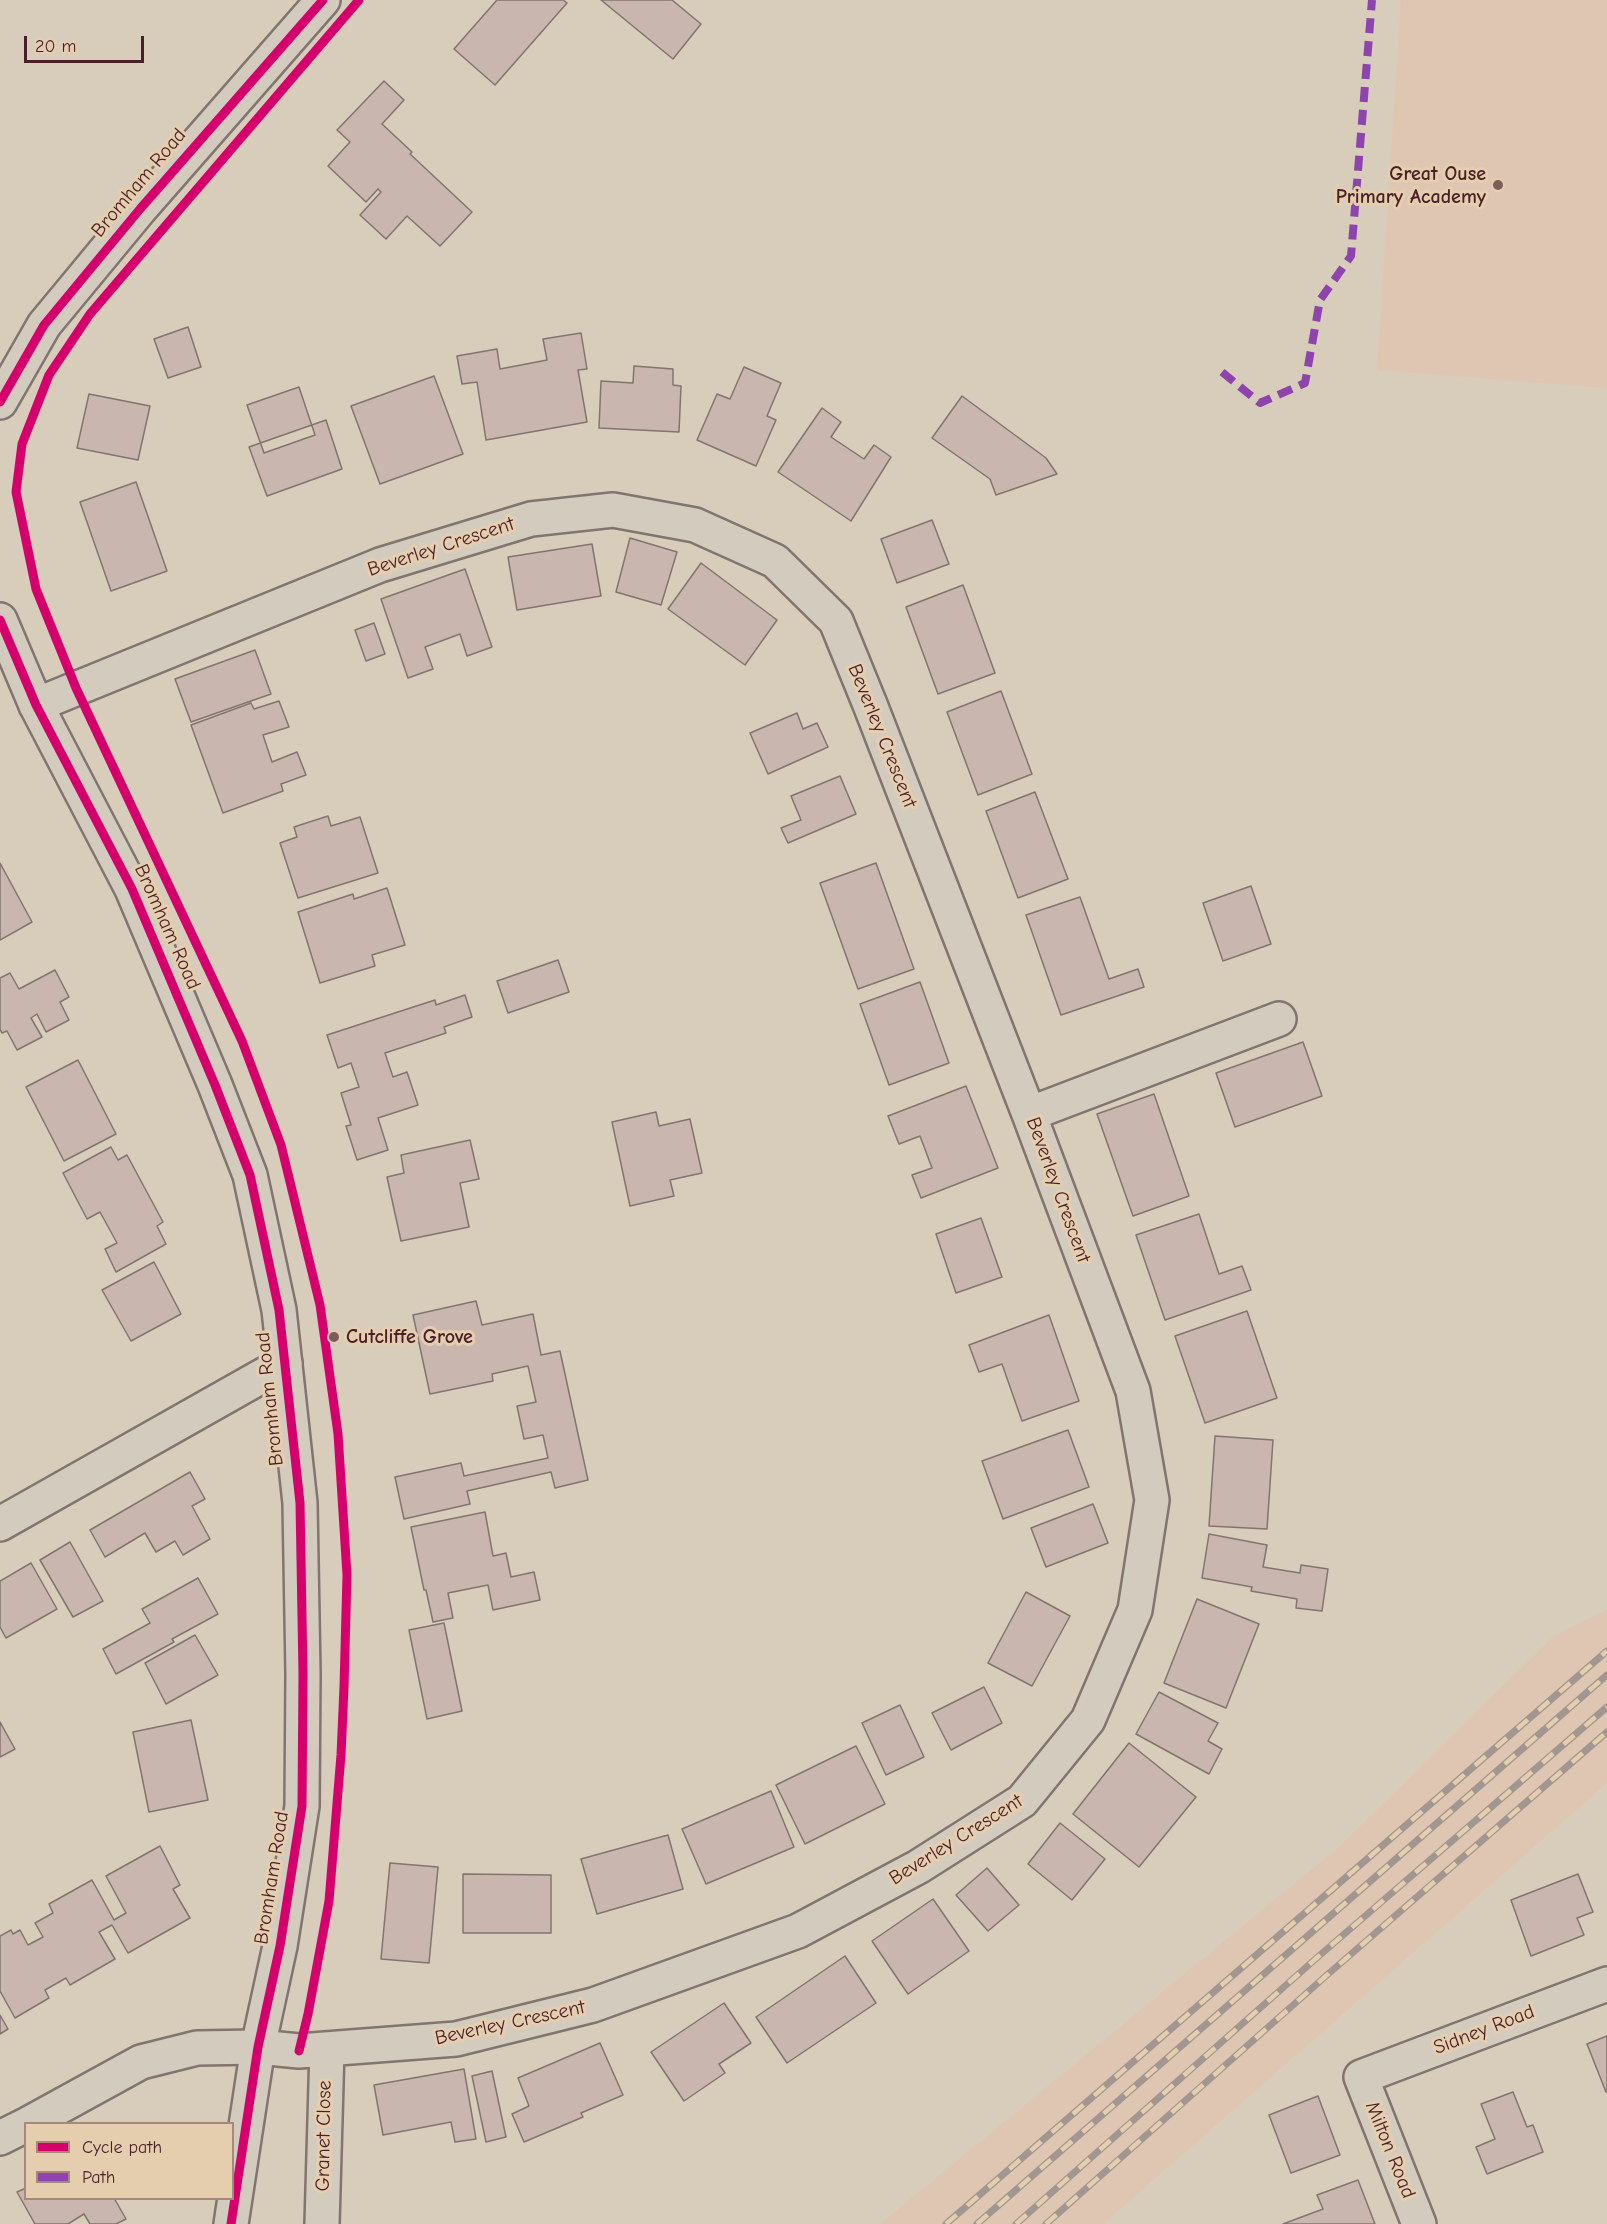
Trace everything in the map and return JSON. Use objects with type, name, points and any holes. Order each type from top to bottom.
[{"type":"street","name":"Bromham Road","points":[[0,402],[44,325],[140,209],[323,0]]},
{"type":"street","name":"Beverley Crescent","points":[[31,2122],[141,2062],[197,2048],[327,2049],[456,2039],[593,2006],[798,1931],[918,1867],[1022,1802],[1088,1719],[1135,1610],[1152,1500],[1132,1391],[1029,1114],[836,621],[775,561],[695,525],[613,510],[531,519],[380,565],[36,705]]},
{"type":"street","name":"Bromham Road","points":[[0,621],[36,705],[132,888],[173,983],[250,1175],[279,1310],[300,1503],[303,1674],[302,1806],[280,1946],[258,2047],[231,2224]]},
{"type":"street","points":[[1029,1114],[1279,1020]]},
{"type":"street","points":[[0,1524],[285,1363]]},
{"type":"street","name":"Sidney Road","points":[[1361,2077],[1607,1984]]},
{"type":"street","name":"Granet Close","points":[[322,2224],[327,2049]]},
{"type":"street","name":"Milton Road","points":[[1361,2077],[1419,2224]]},
{"type":"street","name":"Beverley Crescent","points":[[0,2138],[24,2126]]},
{"type":"shaded area","name":"Great Ouse Primary Academy","points":[[1401,0],[1607,0],[1607,388],[1377,370]]},
{"type":"shaded area","points":[[1607,1610],[1607,1783],[1103,2224],[880,2224],[1339,1847],[1553,1637]]},
{"type":"building","points":[[497,0],[563,0],[567,3],[495,85],[454,49]]},
{"type":"building","points":[[601,0],[672,0],[701,24],[673,59]]},
{"type":"building","points":[[384,81],[404,100],[382,124],[412,152],[410,154],[472,212],[440,246],[407,216],[386,239],[360,215],[381,192],[378,189],[366,202],[328,166],[350,142],[337,130]]},
{"type":"building","points":[[188,327],[201,367],[168,378],[154,339]]},
{"type":"building","points":[[581,333],[587,369],[578,370],[587,422],[486,440],[477,382],[462,384],[457,356],[497,349],[500,369],[547,360],[543,339]]},
{"type":"building","points":[[634,366],[673,369],[673,385],[681,386],[679,432],[599,428],[601,381],[633,383]]},
{"type":"building","points":[[744,367],[781,383],[767,416],[776,420],[756,466],[697,440],[717,394],[730,399]]},
{"type":"building","points":[[434,376],[463,454],[380,484],[351,406]]},
{"type":"building","points":[[299,387],[315,435],[264,453],[247,405]]},
{"type":"building","points":[[89,394],[150,406],[138,460],[77,448]]},
{"type":"building","points":[[962,396],[1046,458],[1057,474],[996,495],[990,479],[932,438]]},
{"type":"building","points":[[822,408],[841,422],[831,437],[864,459],[874,445],[891,457],[851,521],[778,472]]},
{"type":"building","points":[[326,420],[342,469],[267,496],[249,447]]},
{"type":"building","points":[[136,482],[167,571],[111,591],[80,502]]},
{"type":"building","points":[[932,520],[949,564],[897,583],[881,539]]},
{"type":"building","points":[[630,538],[677,552],[661,605],[616,592]]},
{"type":"building","points":[[592,544],[601,596],[517,610],[508,557]]},
{"type":"building","points":[[701,563],[777,620],[745,665],[668,609]]},
{"type":"building","points":[[465,569],[492,647],[467,656],[460,634],[425,647],[433,669],[408,678],[381,599]]},
{"type":"building","points":[[963,585],[995,673],[938,694],[906,607]]},
{"type":"building","points":[[374,623],[385,654],[366,661],[355,630]]},
{"type":"building","points":[[255,650],[271,694],[191,722],[175,679]]},
{"type":"building","points":[[1001,691],[1032,774],[978,795],[947,712]]},
{"type":"building","points":[[279,701],[289,727],[263,735],[272,762],[297,752],[306,775],[281,784],[283,791],[223,813],[191,725],[251,703],[254,709]]},
{"type":"building","points":[[797,713],[803,729],[817,723],[828,747],[768,774],[750,733]]},
{"type":"building","points":[[840,776],[856,814],[788,843],[781,828],[801,820],[791,796]]},
{"type":"building","points":[[1035,792],[1068,879],[1018,898],[986,811]]},
{"type":"building","points":[[328,816],[331,826],[360,817],[378,873],[298,898],[280,843],[297,837],[294,827]]},
{"type":"building","points":[[0,863],[32,922],[0,940]]},
{"type":"building","points":[[876,863],[914,969],[858,989],[820,883]]},
{"type":"building","points":[[1251,886],[1271,944],[1223,961],[1203,903]]},
{"type":"building","points":[[387,888],[405,945],[372,955],[375,966],[320,983],[298,912],[353,894],[354,899]]},
{"type":"building","points":[[1080,897],[1109,979],[1138,969],[1144,987],[1061,1015],[1026,915]]},
{"type":"building","points":[[558,960],[569,992],[508,1013],[497,981]]},
{"type":"building","points":[[55,970],[69,997],[60,1002],[69,1020],[46,1032],[37,1014],[31,1018],[42,1037],[17,1050],[7,1031],[2,1033],[0,1029],[0,978],[10,973],[19,989]]},
{"type":"building","points":[[920,982],[949,1063],[889,1085],[860,1004]]},
{"type":"building","points":[[465,995],[472,1017],[444,1027],[446,1033],[385,1053],[393,1077],[407,1072],[418,1105],[378,1118],[388,1150],[357,1160],[346,1126],[351,1125],[341,1093],[359,1087],[351,1063],[338,1068],[327,1035],[435,1000],[436,1005]]},
{"type":"building","points":[[1303,1042],[1322,1096],[1235,1127],[1216,1073]]},
{"type":"building","points":[[78,1060],[116,1134],[64,1161],[26,1087]]},
{"type":"building","points":[[966,1086],[998,1168],[921,1198],[912,1175],[932,1168],[920,1136],[899,1144],[888,1116]]},
{"type":"building","points":[[1154,1094],[1189,1196],[1133,1216],[1097,1114]]},
{"type":"building","points":[[656,1112],[659,1126],[690,1119],[702,1173],[670,1180],[674,1196],[630,1206],[612,1122]]},
{"type":"building","points":[[470,1140],[479,1179],[460,1183],[469,1227],[401,1241],[387,1177],[404,1173],[401,1155]]},
{"type":"building","points":[[111,1147],[118,1160],[127,1155],[163,1222],[157,1226],[166,1244],[116,1272],[105,1249],[117,1243],[100,1212],[87,1219],[63,1173]]},
{"type":"building","points":[[1199,1214],[1219,1274],[1242,1266],[1251,1290],[1165,1320],[1136,1235]]},
{"type":"building","points":[[981,1218],[1002,1277],[956,1293],[936,1234]]},
{"type":"building","points":[[154,1262],[181,1314],[131,1341],[102,1290]]},
{"type":"building","points":[[476,1301],[482,1325],[533,1314],[541,1355],[560,1351],[588,1480],[555,1488],[551,1472],[467,1491],[470,1504],[404,1519],[395,1477],[461,1463],[464,1476],[548,1458],[543,1435],[524,1439],[517,1406],[536,1402],[528,1366],[492,1374],[493,1381],[430,1394],[413,1315]]},
{"type":"building","points":[[1247,1311],[1277,1398],[1205,1423],[1175,1336]]},
{"type":"building","points":[[1049,1315],[1079,1401],[1022,1421],[1002,1364],[979,1372],[969,1345]]},
{"type":"building","points":[[1068,1430],[1089,1487],[1003,1519],[982,1461]]},
{"type":"building","points":[[1215,1436],[1273,1440],[1267,1529],[1209,1526]]},
{"type":"building","points":[[190,1472],[205,1499],[192,1506],[210,1539],[183,1555],[175,1541],[156,1552],[145,1533],[105,1557],[90,1530]]},
{"type":"building","points":[[1093,1504],[1108,1543],[1046,1567],[1031,1528]]},
{"type":"building","points":[[485,1512],[493,1556],[506,1553],[511,1577],[534,1572],[540,1600],[493,1610],[488,1585],[448,1593],[453,1618],[433,1622],[411,1527]]},
{"type":"building","points":[[1209,1534],[1267,1545],[1263,1567],[1300,1573],[1301,1565],[1328,1569],[1322,1611],[1296,1608],[1297,1599],[1251,1591],[1252,1587],[1202,1578]]},
{"type":"building","points":[[70,1542],[103,1601],[73,1617],[40,1560]]},
{"type":"building","points":[[31,1563],[57,1609],[6,1638],[0,1627],[0,1581]]},
{"type":"building","points":[[198,1578],[218,1614],[172,1639],[174,1642],[116,1674],[103,1649],[150,1623],[142,1609]]},
{"type":"building","points":[[1026,1592],[1070,1616],[1032,1686],[988,1663]]},
{"type":"building","points":[[1197,1599],[1259,1624],[1226,1708],[1164,1683]]},
{"type":"building","points":[[444,1623],[462,1711],[427,1719],[409,1630]]},
{"type":"building","points":[[195,1635],[218,1675],[166,1704],[145,1663]]},
{"type":"building","points":[[984,1687],[1002,1723],[951,1750],[932,1713]]},
{"type":"building","points":[[1159,1692],[1218,1723],[1208,1741],[1222,1749],[1209,1774],[1136,1734]]},
{"type":"building","points":[[900,1705],[924,1757],[886,1775],[862,1723]]},
{"type":"building","points":[[191,1720],[208,1800],[149,1812],[133,1732]]},
{"type":"building","points":[[0,1722],[15,1749],[0,1757]]},
{"type":"building","points":[[1129,1743],[1196,1797],[1139,1867],[1073,1814]]},
{"type":"building","points":[[856,1746],[885,1804],[805,1844],[776,1785]]},
{"type":"building","points":[[771,1791],[794,1847],[706,1884],[682,1829]]},
{"type":"building","points":[[1060,1823],[1105,1859],[1072,1900],[1028,1864]]},
{"type":"building","points":[[668,1835],[683,1889],[597,1914],[581,1859]]},
{"type":"building","points":[[160,1846],[180,1885],[173,1889],[190,1918],[128,1953],[112,1925],[99,1932],[115,1959],[70,1985],[66,1978],[45,1990],[49,1998],[15,2018],[0,1991],[0,1936],[11,1930],[13,1934],[20,1930],[28,1945],[43,1937],[35,1923],[53,1913],[49,1904],[92,1880],[114,1920],[126,1913],[106,1876]]},
{"type":"building","points":[[390,1863],[438,1867],[429,1963],[381,1959]]},
{"type":"building","points":[[987,1868],[1019,1905],[988,1931],[956,1895]]},
{"type":"building","points":[[463,1874],[551,1875],[551,1933],[463,1933]]},
{"type":"building","points":[[1578,1874],[1593,1912],[1577,1918],[1584,1935],[1531,1956],[1511,1900]]},
{"type":"building","points":[[933,1899],[969,1951],[908,1994],[872,1941]]},
{"type":"building","points":[[845,1956],[876,2003],[787,2063],[756,2017]]},
{"type":"building","points":[[724,2003],[751,2043],[719,2064],[725,2073],[684,2101],[651,2052]]},
{"type":"building","points":[[0,2015],[8,2029],[0,2034]]},
{"type":"building","points":[[1607,2036],[1607,2092],[1606,2092],[1587,2044]]},
{"type":"building","points":[[600,2043],[623,2095],[581,2113],[583,2117],[524,2142],[512,2114],[529,2106],[518,2078]]},
{"type":"building","points":[[464,2069],[476,2139],[455,2142],[451,2122],[383,2135],[374,2085]]},
{"type":"building","points":[[492,2071],[506,2137],[486,2142],[472,2076]]},
{"type":"building","points":[[1513,2092],[1527,2127],[1533,2125],[1543,2152],[1487,2174],[1476,2147],[1495,2139],[1481,2104]]},
{"type":"building","points":[[1318,2096],[1340,2155],[1291,2173],[1269,2115]]},
{"type":"building","points":[[1358,2180],[1375,2224],[1283,2224],[1323,2209],[1317,2195]]},
{"type":"building","points":[[24,2189],[24,2200],[115,2200],[126,2219],[116,2224],[90,2224],[84,2214],[68,2224],[35,2224],[17,2192]]},
{"type":"railway","points":[[946,2224],[1607,1651]]},
{"type":"railway","points":[[977,2224],[1607,1675]]},
{"type":"railway","points":[[1016,2224],[1320,1955],[1607,1707]]},
{"type":"railway","points":[[1046,2224],[1327,1975],[1607,1732]]},
{"type":"marked path","points":[[1222,372],[1260,403],[1305,383],[1320,300],[1351,256],[1372,0]]},
{"type":"cycle path","points":[[0,402],[44,325],[140,209],[323,0]]},
{"type":"cycle path","points":[[299,2051],[329,1901],[344,1687],[347,1575],[338,1434],[320,1305],[281,1145],[242,1041],[76,688],[36,589],[16,492],[22,444],[49,375],[90,314],[359,0]]},
{"type":"cycle path","points":[[0,620],[36,705],[132,889],[215,1085],[250,1175],[279,1310],[300,1503],[303,1674],[302,1806],[280,1946],[258,2047],[231,2224]]},
{"type":"place","name":"Great Ouse Primary Academy","points":[[1498,185]]},
{"type":"place","name":"Cutcliffe Grove","points":[[334,1337]]}]
